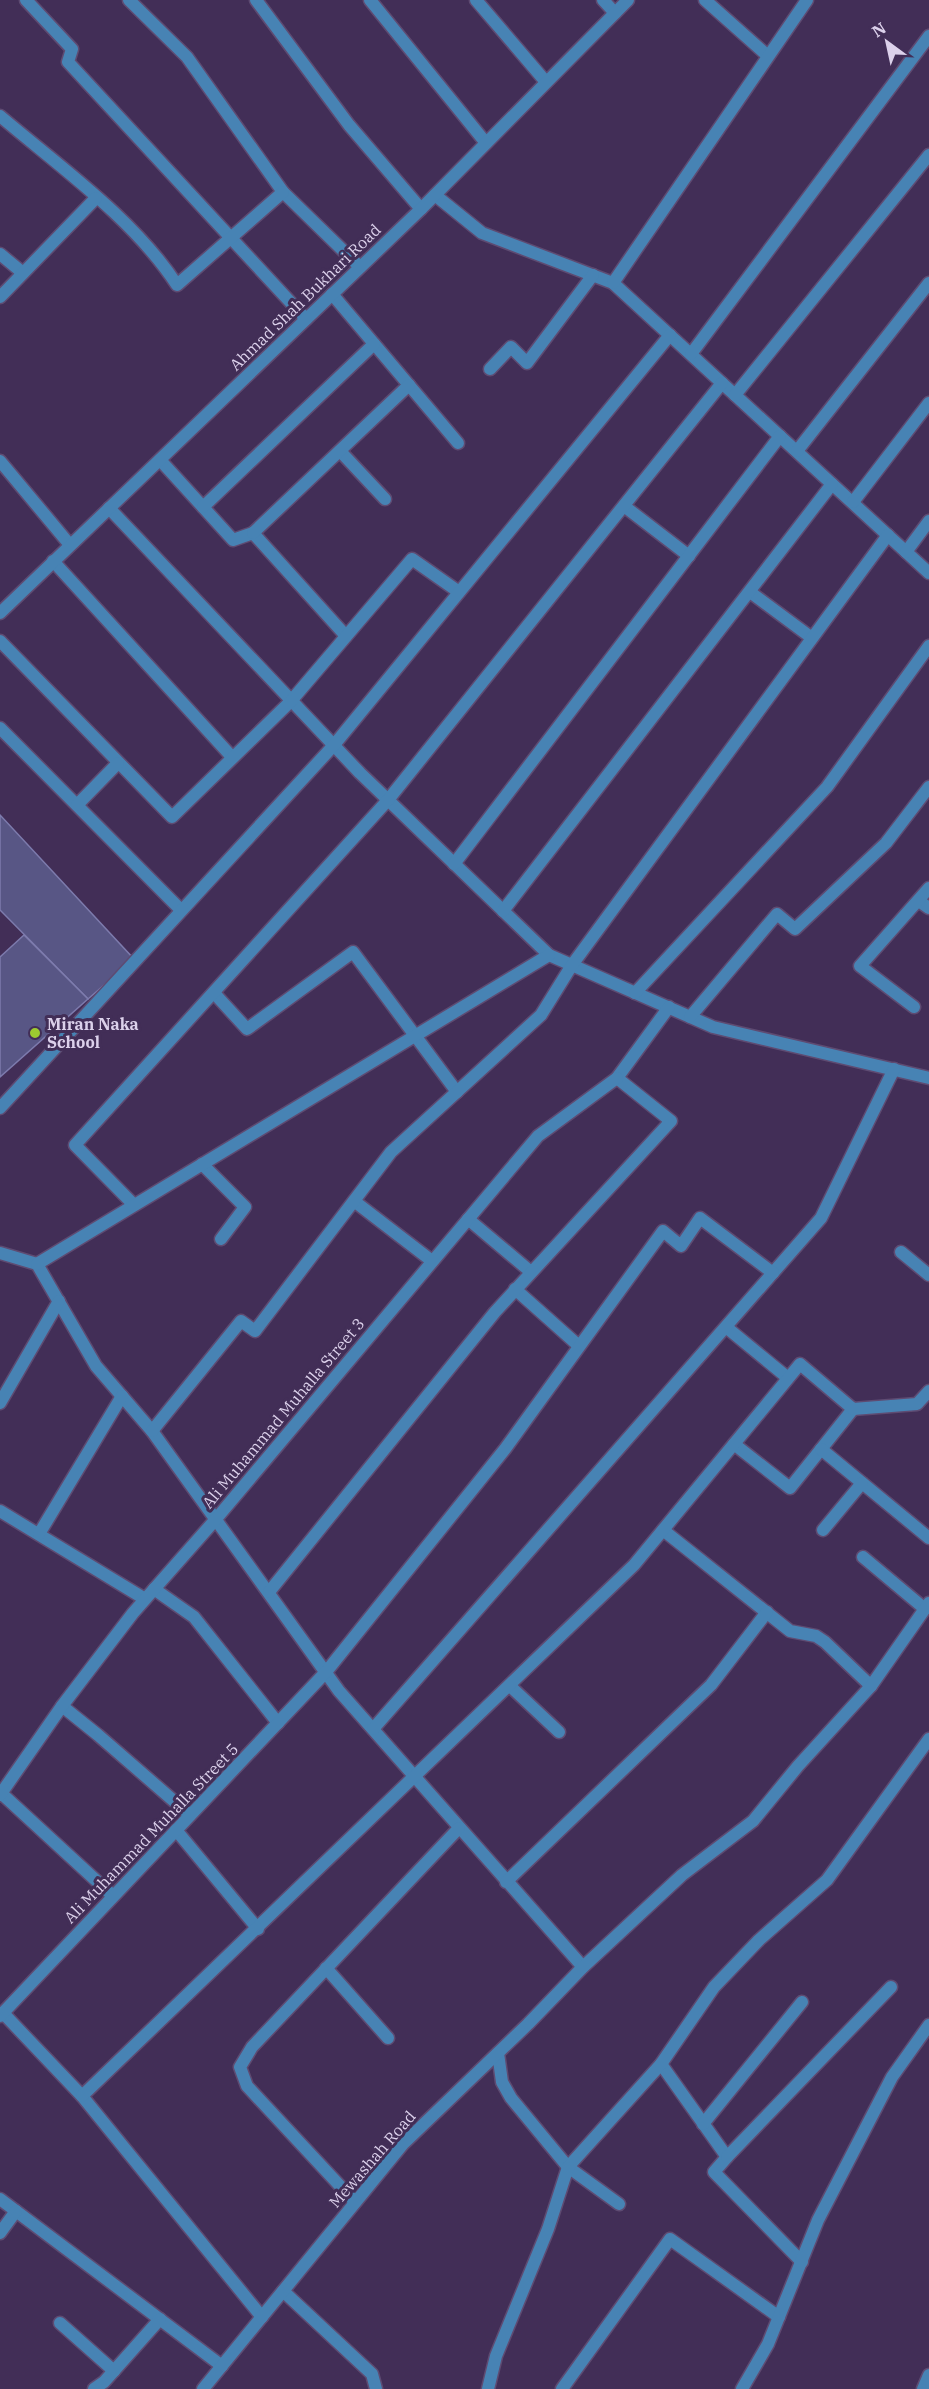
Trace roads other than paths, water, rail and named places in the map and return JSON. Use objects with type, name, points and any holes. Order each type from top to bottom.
[{"type":"street","points":[[26,0],[72,49],[68,62],[306,319]]},
{"type":"street","points":[[129,0],[187,57],[283,192],[360,267]]},
{"type":"street","points":[[256,0],[349,125],[421,209]]},
{"type":"street","points":[[370,0],[486,143]]},
{"type":"street","points":[[476,0],[546,82]]},
{"type":"street","points":[[603,0],[615,13]]},
{"type":"street","name":"Ahmad Shah Bukhari Road","points":[[0,613],[421,209],[628,0]]},
{"type":"street","points":[[705,0],[768,56]]},
{"type":"street","points":[[613,283],[807,0]]},
{"type":"street","points":[[691,354],[929,36]]},
{"type":"street","points":[[0,116],[96,198],[163,263],[177,285],[283,192]]},
{"type":"street","points":[[735,394],[929,155]]},
{"type":"street","points":[[435,195],[482,233],[613,283],[929,573]]},
{"type":"street","points":[[0,297],[96,198]]},
{"type":"street","points":[[0,254],[23,273]]},
{"type":"street","points":[[490,369],[511,347],[528,363],[593,275]]},
{"type":"street","points":[[797,451],[929,283]]},
{"type":"street","points":[[332,294],[458,443]]},
{"type":"street","points":[[0,1108],[334,745],[670,334]]},
{"type":"street","points":[[203,507],[374,344]]},
{"type":"street","points":[[134,1205],[75,1145],[388,800],[722,383]]},
{"type":"street","points":[[161,460],[233,540],[253,533],[409,385]]},
{"type":"street","points":[[853,502],[929,403]]},
{"type":"street","points":[[454,864],[780,436]]},
{"type":"street","points":[[340,451],[385,499]]},
{"type":"street","points":[[0,461],[70,545]]},
{"type":"street","points":[[503,911],[832,484]]},
{"type":"street","points":[[624,506],[689,556]]},
{"type":"street","points":[[109,508],[388,800],[549,955],[713,1027],[929,1078]]},
{"type":"street","points":[[906,552],[929,522]]},
{"type":"street","points":[[253,533],[346,636]]},
{"type":"street","points":[[152,1431],[240,1322],[255,1331],[391,1152],[541,1015],[572,965],[888,535]]},
{"type":"street","points":[[0,641],[172,818],[291,701],[412,559],[459,592]]},
{"type":"street","points":[[53,561],[232,757]]},
{"type":"street","points":[[750,592],[812,638]]},
{"type":"street","points":[[635,993],[827,787],[929,646]]},
{"type":"street","points":[[0,728],[182,910]]},
{"type":"street","points":[[76,805],[118,763]]},
{"type":"street","points":[[690,1017],[777,914],[795,929],[886,843],[929,787]]},
{"type":"street","points":[[914,1007],[860,966],[924,904],[929,888]]},
{"type":"street","points":[[214,993],[247,1029],[353,952],[457,1092]]},
{"type":"street","points":[[2,1258],[37,1264],[549,955]]},
{"type":"street","name":"Ali Muhammad Muhalla Street 3","points":[[1,1794],[62,1706],[145,1599],[216,1519],[538,1136],[618,1078],[669,1007]]},
{"type":"street","points":[[373,1730],[821,1218],[894,1069]]},
{"type":"street","points":[[269,1592],[487,1321],[670,1121],[618,1078]]},
{"type":"street","points":[[202,1164],[245,1207],[221,1239]]},
{"type":"street","points":[[354,1201],[432,1261]]},
{"type":"street","name":"Ali Muhammad Muhalla Street 5","points":[[1,2014],[326,1672],[506,1449],[663,1231],[681,1246],[700,1218],[773,1273]]},
{"type":"street","points":[[468,1219],[531,1272]]},
{"type":"street","points":[[901,1252],[929,1275]]},
{"type":"street","points":[[37,1264],[96,1366],[152,1431],[326,1672],[373,1730],[583,1967]]},
{"type":"street","points":[[515,1289],[579,1346]]},
{"type":"street","points":[[0,1403],[59,1301]]},
{"type":"street","points":[[726,1327],[788,1378]]},
{"type":"street","points":[[82,2096],[634,1565],[800,1364],[853,1409],[917,1404],[929,1390]]},
{"type":"street","points":[[39,1534],[122,1396]]},
{"type":"street","points":[[734,1444],[790,1488],[853,1409]]},
{"type":"street","points":[[821,1449],[929,1538]]},
{"type":"street","points":[[823,1530],[862,1483]]},
{"type":"street","points":[[0,1511],[145,1599]]},
{"type":"street","points":[[663,1530],[790,1631],[816,1636],[825,1642],[871,1686]]},
{"type":"street","points":[[863,1557],[927,1606]]},
{"type":"street","points":[[154,1589],[195,1617],[278,1723]]},
{"type":"street","name":"Mewashah Road","points":[[203,2389],[403,2144],[583,1967],[682,1875],[753,1821],[798,1766],[871,1686],[927,1606]]},
{"type":"street","points":[[506,1882],[711,1685],[767,1612]]},
{"type":"street","points":[[510,1686],[559,1732]]},
{"type":"street","points":[[62,1706],[190,1815]]},
{"type":"street","points":[[488,2389],[496,2356],[548,2229],[568,2167],[661,2064],[714,1987],[759,1940],[826,1880],[929,1739]]},
{"type":"street","points":[[1,1794],[113,1896]]},
{"type":"street","points":[[356,2202],[247,2086],[240,2067],[252,2047],[459,1828]]},
{"type":"street","points":[[176,1830],[258,1929]]},
{"type":"street","points":[[326,1968],[388,2038]]},
{"type":"street","points":[[802,2262],[714,2172],[891,1987]]},
{"type":"street","points":[[703,2124],[802,2002]]},
{"type":"street","points":[[1,2014],[82,2096],[262,2317]]},
{"type":"street","points":[[742,2389],[768,2344],[818,2220],[892,2077],[929,2025]]},
{"type":"street","points":[[498,2053],[502,2082],[511,2098],[568,2167],[619,2204]]},
{"type":"street","points":[[661,2064],[727,2157]]},
{"type":"street","points":[[0,2199],[222,2366]]},
{"type":"street","points":[[0,2233],[16,2211]]},
{"type":"street","points":[[562,2389],[670,2239],[779,2317]]},
{"type":"street","points":[[284,2291],[372,2374],[376,2389]]},
{"type":"street","points":[[104,2387],[114,2371],[160,2319]]},
{"type":"street","points":[[60,2323],[114,2371]]},
{"type":"street","points":[[923,2389],[929,2375]]},
{"type":"place","name":"Miran Naka School","points":[[35,1033]]}]
